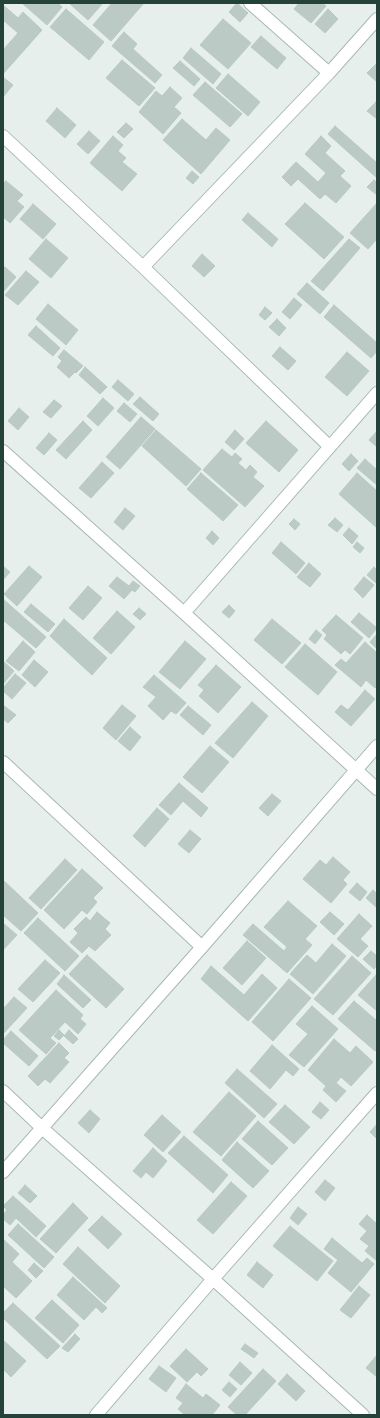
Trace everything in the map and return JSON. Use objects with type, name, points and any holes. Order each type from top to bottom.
[{"type":"street","points":[[250,3],[329,73]]},
{"type":"street","points":[[143,267],[329,73],[377,19]]},
{"type":"street","points":[[3,136],[143,267],[329,446]]},
{"type":"street","points":[[184,613],[377,393]]},
{"type":"street","points":[[3,451],[377,789]]},
{"type":"street","points":[[3,1172],[377,746]]},
{"type":"street","points":[[3,762],[202,947]]},
{"type":"street","points":[[3,1091],[42,1128],[213,1278],[363,1415]]},
{"type":"street","points":[[96,1415],[213,1278],[377,1092]]},
{"type":"building","points":[[22,3],[58,3],[62,7],[47,25]]},
{"type":"building","points":[[69,3],[103,3],[88,20]]},
{"type":"building","points":[[112,3],[144,3],[111,41],[93,25]]},
{"type":"building","points":[[237,3],[248,13],[240,22],[229,12]]},
{"type":"building","points":[[299,3],[322,3],[326,6],[311,23],[294,9]]},
{"type":"building","points":[[3,5],[18,18],[23,12],[42,30],[3,74],[3,50],[18,33],[3,20]]},
{"type":"building","points":[[66,9],[104,42],[89,60],[50,27]]},
{"type":"building","points":[[328,9],[338,19],[325,33],[315,24]]},
{"type":"building","points":[[223,19],[251,43],[228,69],[200,45]]},
{"type":"building","points":[[124,32],[137,44],[133,49],[162,75],[155,83],[112,46]]},
{"type":"building","points":[[261,36],[286,58],[277,69],[251,47]]},
{"type":"building","points":[[191,48],[221,74],[213,84],[183,58]]},
{"type":"building","points":[[122,60],[155,88],[139,106],[106,78]]},
{"type":"building","points":[[180,61],[200,79],[194,86],[173,68]]},
{"type":"building","points":[[377,63],[377,82],[367,73]]},
{"type":"building","points":[[228,74],[260,102],[248,116],[216,88]]},
{"type":"building","points":[[4,78],[13,85],[3,97],[3,79]]},
{"type":"building","points":[[205,82],[242,114],[230,127],[193,95]]},
{"type":"building","points":[[170,87],[182,98],[174,107],[181,113],[163,134],[139,112],[156,91],[162,96]]},
{"type":"building","points":[[376,102],[377,103],[377,119],[367,111]]},
{"type":"building","points":[[57,108],[76,125],[65,138],[46,121]]},
{"type":"building","points":[[182,119],[206,140],[216,128],[230,140],[201,174],[163,140]]},
{"type":"building","points":[[126,123],[133,129],[124,138],[117,132]]},
{"type":"building","points":[[335,126],[377,163],[377,178],[328,134]]},
{"type":"building","points":[[89,131],[100,141],[88,154],[77,144]]},
{"type":"building","points":[[113,136],[123,145],[118,151],[126,158],[122,162],[137,174],[122,191],[90,163]]},
{"type":"building","points":[[321,136],[331,146],[325,153],[345,171],[340,176],[351,186],[336,203],[325,194],[320,199],[298,179],[291,186],[282,177],[296,162],[318,182],[326,173],[305,154]]},
{"type":"building","points":[[192,171],[199,177],[193,184],[186,178]]},
{"type":"building","points":[[374,180],[377,183],[377,195],[367,187]]},
{"type":"building","points":[[6,181],[23,195],[17,201],[24,207],[10,223],[3,217],[3,184]]},
{"type":"building","points":[[305,203],[344,237],[324,259],[285,224]]},
{"type":"building","points":[[377,203],[377,239],[368,249],[350,233]]},
{"type":"building","points":[[33,204],[56,224],[43,239],[20,219]]},
{"type":"building","points":[[248,213],[278,239],[272,247],[242,220]]},
{"type":"building","points":[[46,239],[68,258],[51,278],[29,259]]},
{"type":"building","points":[[349,239],[360,248],[323,291],[311,281]]},
{"type":"building","points":[[202,254],[215,266],[204,277],[192,266]]},
{"type":"building","points":[[5,267],[16,277],[3,292],[3,269]]},
{"type":"building","points":[[26,271],[39,282],[18,305],[5,295]]},
{"type":"building","points":[[307,283],[329,303],[320,314],[297,294]]},
{"type":"building","points":[[294,298],[302,305],[290,319],[282,312]]},
{"type":"building","points":[[48,304],[78,330],[66,345],[36,319]]},
{"type":"building","points":[[334,305],[377,343],[377,351],[371,358],[324,317]]},
{"type":"building","points":[[265,307],[272,313],[265,320],[259,315]]},
{"type":"building","points":[[277,319],[286,328],[279,336],[269,327]]},
{"type":"building","points":[[36,326],[60,348],[53,356],[28,335]]},
{"type":"building","points":[[280,347],[296,361],[288,370],[272,356]]},
{"type":"building","points":[[64,350],[83,366],[69,378],[57,367],[62,361],[58,357]]},
{"type":"building","points":[[347,352],[369,371],[347,396],[325,377]]},
{"type":"building","points":[[85,367],[107,387],[100,394],[79,375]]},
{"type":"building","points":[[118,380],[134,394],[128,401],[112,387]]},
{"type":"building","points":[[140,397],[159,414],[153,421],[133,404]]},
{"type":"building","points":[[103,398],[114,408],[98,426],[87,416]]},
{"type":"building","points":[[54,400],[62,406],[51,418],[43,412]]},
{"type":"building","points":[[124,403],[137,414],[130,422],[117,411]]},
{"type":"building","points":[[19,408],[29,417],[18,430],[8,421]]},
{"type":"building","points":[[141,417],[155,429],[120,469],[106,457]]},
{"type":"building","points":[[83,421],[92,430],[66,459],[56,450]]},
{"type":"building","points":[[266,421],[298,450],[279,472],[246,443]]},
{"type":"building","points":[[156,430],[201,469],[186,486],[142,446]]},
{"type":"building","points":[[235,430],[244,439],[234,450],[225,442]]},
{"type":"building","points":[[377,431],[377,447],[369,440]]},
{"type":"building","points":[[49,433],[57,440],[44,455],[36,448]]},
{"type":"building","points":[[222,449],[232,457],[235,453],[242,459],[238,463],[246,470],[250,465],[257,472],[253,477],[264,486],[245,507],[203,470]]},
{"type":"building","points":[[351,454],[358,461],[349,471],[342,464]]},
{"type":"building","points":[[365,459],[377,470],[377,485],[357,468]]},
{"type":"building","points":[[102,462],[114,473],[91,498],[79,488]]},
{"type":"building","points":[[201,473],[238,505],[223,521],[187,489]]},
{"type":"building","points":[[357,473],[377,491],[377,528],[339,494]]},
{"type":"building","points":[[125,508],[135,516],[123,530],[114,522]]},
{"type":"building","points":[[335,518],[343,525],[337,532],[328,525]]},
{"type":"building","points":[[294,519],[300,524],[295,530],[289,524]]},
{"type":"building","points":[[349,528],[358,536],[352,544],[343,535]]},
{"type":"building","points":[[212,531],[219,538],[213,545],[206,538]]},
{"type":"building","points":[[281,542],[305,563],[296,574],[272,553]]},
{"type":"building","points":[[357,542],[364,548],[360,553],[353,547]]},
{"type":"building","points":[[309,563],[321,574],[310,587],[297,577]]},
{"type":"building","points":[[3,566],[10,572],[3,580]]},
{"type":"building","points":[[29,566],[42,577],[17,606],[4,594]]},
{"type":"building","points":[[374,567],[377,570],[376,583],[367,575]]},
{"type":"building","points":[[117,577],[129,586],[133,581],[140,586],[135,592],[132,590],[124,599],[109,586]]},
{"type":"building","points":[[364,577],[374,585],[363,598],[354,589]]},
{"type":"building","points":[[88,586],[102,598],[83,620],[69,608]]},
{"type":"building","points":[[3,599],[46,637],[36,648],[3,620]]},
{"type":"building","points":[[31,604],[55,624],[48,632],[24,612]]},
{"type":"building","points":[[229,605],[235,611],[229,618],[222,612]]},
{"type":"building","points":[[139,608],[146,614],[140,620],[133,614]]},
{"type":"building","points":[[117,611],[135,627],[111,654],[93,638]]},
{"type":"building","points":[[359,613],[377,628],[369,638],[351,622]]},
{"type":"building","points":[[336,615],[363,638],[350,654],[345,650],[341,654],[324,639],[327,635],[322,630]]},
{"type":"building","points":[[64,619],[107,658],[92,675],[50,636]]},
{"type":"building","points":[[272,619],[301,643],[282,664],[254,640]]},
{"type":"building","points":[[316,630],[322,635],[315,644],[309,639]]},
{"type":"building","points":[[377,634],[377,649],[370,642]]},
{"type":"building","points":[[23,641],[35,652],[19,671],[6,661]]},
{"type":"building","points":[[185,641],[206,659],[180,689],[159,672]]},
{"type":"building","points":[[365,642],[377,653],[377,686],[375,688],[366,680],[361,687],[335,665],[341,659],[346,663]]},
{"type":"building","points":[[305,644],[337,672],[318,695],[285,667]]},
{"type":"building","points":[[34,660],[48,672],[35,687],[22,675]]},
{"type":"building","points":[[3,661],[14,671],[3,684]]},
{"type":"building","points":[[216,665],[241,687],[218,713],[199,696],[204,690],[198,685]]},
{"type":"building","points":[[15,674],[26,683],[12,699],[3,691],[3,688]]},
{"type":"building","points":[[154,675],[186,703],[176,714],[171,711],[163,720],[148,706],[156,697],[143,687]]},
{"type":"building","points":[[365,690],[375,699],[351,726],[335,712],[341,705],[348,710]]},
{"type":"building","points":[[252,702],[268,716],[233,758],[215,743]]},
{"type":"building","points":[[3,705],[16,715],[8,723],[3,719]]},
{"type":"building","points":[[122,705],[136,716],[116,740],[103,728]]},
{"type":"building","points":[[188,706],[211,725],[203,735],[180,715]]},
{"type":"building","points":[[130,727],[141,737],[130,751],[118,741]]},
{"type":"building","points":[[210,746],[229,762],[202,793],[183,777]]},
{"type":"building","points":[[179,783],[208,808],[201,817],[183,801],[171,815],[159,805]]},
{"type":"building","points":[[272,794],[281,801],[268,816],[259,808]]},
{"type":"building","points":[[157,808],[169,819],[145,847],[133,836]]},
{"type":"building","points":[[190,830],[201,839],[189,853],[178,844]]},
{"type":"building","points":[[333,857],[350,872],[343,880],[347,884],[331,903],[303,879],[320,860],[326,865]]},
{"type":"building","points":[[65,859],[77,870],[41,909],[29,898]]},
{"type":"building","points":[[82,869],[103,888],[93,898],[97,902],[87,914],[82,910],[64,929],[44,910]]},
{"type":"building","points":[[3,880],[38,913],[21,931],[3,915]]},
{"type":"building","points":[[357,883],[367,892],[360,901],[349,892]]},
{"type":"building","points":[[373,890],[377,894],[376,907],[366,898]]},
{"type":"building","points":[[288,901],[317,926],[305,939],[312,945],[287,973],[243,935],[253,924],[284,951],[287,947],[264,927]]},
{"type":"building","points":[[97,912],[110,923],[105,929],[111,935],[95,951],[89,946],[82,953],[70,942],[78,933],[74,929],[86,917],[90,921]]},
{"type":"building","points":[[330,912],[344,924],[334,935],[320,922]]},
{"type":"building","points":[[359,914],[372,926],[360,939],[368,946],[358,957],[337,939]]},
{"type":"building","points":[[38,918],[79,956],[65,971],[24,933]]},
{"type":"building","points":[[3,923],[17,935],[3,950]]},
{"type":"building","points":[[247,941],[266,958],[242,985],[223,968]]},
{"type":"building","points":[[332,944],[346,956],[313,994],[290,974],[307,955],[316,963]]},
{"type":"building","points":[[371,951],[377,956],[377,965],[374,969],[363,959]]},
{"type":"building","points":[[87,955],[124,989],[106,1008],[69,974]]},
{"type":"building","points":[[352,956],[371,973],[333,1015],[314,999]]},
{"type":"building","points":[[45,960],[60,973],[33,1002],[18,989]]},
{"type":"building","points":[[211,966],[244,995],[262,974],[277,988],[248,1021],[201,979]]},
{"type":"building","points":[[64,975],[91,1000],[83,1008],[57,984]]},
{"type":"building","points":[[377,975],[377,1011],[358,995]]},
{"type":"building","points":[[289,979],[311,998],[273,1041],[252,1022]]},
{"type":"building","points":[[56,990],[83,1015],[80,1019],[86,1024],[78,1034],[65,1022],[50,1038],[56,1043],[46,1054],[19,1030]]},
{"type":"building","points":[[14,997],[27,1008],[3,1034],[3,1009]]},
{"type":"building","points":[[354,1001],[377,1021],[377,1049],[375,1051],[338,1019]]},
{"type":"building","points":[[312,1006],[338,1029],[304,1067],[289,1055],[308,1034],[296,1024]]},
{"type":"building","points":[[59,1030],[64,1035],[59,1040],[54,1036]]},
{"type":"building","points":[[69,1030],[78,1039],[73,1044],[64,1036]]},
{"type":"building","points":[[11,1031],[38,1056],[29,1066],[3,1043],[3,1040]]},
{"type":"building","points":[[334,1039],[350,1053],[356,1046],[373,1062],[351,1086],[341,1077],[336,1083],[346,1091],[336,1102],[323,1090],[326,1086],[308,1070]]},
{"type":"building","points":[[59,1043],[69,1053],[64,1058],[69,1062],[50,1083],[45,1079],[38,1086],[28,1076]]},
{"type":"building","points":[[272,1045],[299,1069],[293,1076],[286,1070],[270,1089],[250,1071]]},
{"type":"building","points":[[237,1069],[277,1104],[264,1118],[225,1083]]},
{"type":"building","points":[[229,1092],[256,1116],[221,1156],[193,1132]]},
{"type":"building","points":[[320,1102],[329,1110],[321,1119],[312,1112]]},
{"type":"building","points":[[285,1105],[310,1127],[294,1144],[269,1122]]},
{"type":"building","points":[[90,1110],[100,1119],[89,1133],[78,1123]]},
{"type":"building","points":[[162,1115],[181,1132],[163,1152],[144,1135]]},
{"type":"building","points":[[258,1121],[288,1148],[272,1165],[242,1139]]},
{"type":"building","points":[[377,1124],[377,1139],[370,1132]]},
{"type":"building","points":[[184,1136],[228,1175],[213,1193],[168,1153]]},
{"type":"building","points":[[237,1142],[269,1171],[253,1188],[222,1160]]},
{"type":"building","points":[[153,1148],[167,1161],[153,1178],[146,1172],[141,1178],[133,1171]]},
{"type":"building","points":[[325,1180],[335,1188],[325,1201],[315,1192]]},
{"type":"building","points":[[231,1182],[247,1196],[213,1234],[197,1220]]},
{"type":"building","points":[[25,1185],[37,1196],[30,1203],[18,1193]]},
{"type":"building","points":[[13,1196],[46,1226],[36,1237],[16,1218],[10,1225],[3,1219],[3,1215],[7,1210],[3,1206]]},
{"type":"building","points":[[73,1203],[88,1218],[56,1253],[40,1239]]},
{"type":"building","points":[[298,1207],[307,1214],[298,1225],[290,1218]]},
{"type":"building","points":[[367,1215],[377,1224],[377,1261],[365,1251],[369,1246],[360,1239],[367,1231],[359,1224]]},
{"type":"building","points":[[102,1216],[122,1234],[108,1249],[88,1230]]},
{"type":"building","points":[[18,1224],[54,1257],[44,1268],[8,1235]]},
{"type":"building","points":[[290,1226],[333,1261],[317,1281],[273,1246]]},
{"type":"building","points":[[332,1238],[362,1263],[367,1258],[374,1264],[351,1292],[328,1273],[338,1260],[324,1249]]},
{"type":"building","points":[[3,1239],[19,1254],[12,1262],[32,1281],[16,1298],[3,1286]]},
{"type":"building","points":[[78,1247],[120,1286],[105,1303],[63,1264]]},
{"type":"building","points":[[257,1262],[273,1275],[263,1288],[247,1275]]},
{"type":"building","points":[[34,1263],[43,1271],[36,1278],[28,1270]]},
{"type":"building","points":[[73,1277],[107,1308],[102,1313],[96,1307],[84,1320],[57,1295]]},
{"type":"building","points":[[359,1286],[370,1295],[351,1318],[340,1310]]},
{"type":"building","points":[[52,1300],[79,1325],[63,1343],[35,1318]]},
{"type":"building","points":[[13,1303],[60,1346],[47,1359],[3,1318],[3,1313]]},
{"type":"building","points":[[75,1334],[80,1339],[68,1352],[62,1348]]},
{"type":"building","points":[[3,1340],[26,1361],[11,1377],[3,1369]]},
{"type":"building","points":[[245,1344],[258,1353],[254,1358],[241,1349]]},
{"type":"building","points":[[186,1349],[208,1369],[201,1376],[197,1372],[187,1382],[170,1366]]},
{"type":"building","points":[[377,1355],[377,1377],[366,1368]]},
{"type":"building","points":[[240,1362],[252,1373],[241,1385],[229,1375]]},
{"type":"building","points":[[159,1366],[176,1378],[166,1392],[149,1379]]},
{"type":"building","points":[[263,1369],[276,1381],[245,1415],[237,1415],[228,1407]]},
{"type":"building","points":[[287,1374],[305,1391],[296,1401],[278,1384]]},
{"type":"building","points":[[229,1382],[237,1389],[230,1397],[222,1390]]},
{"type":"building","points":[[186,1384],[203,1398],[206,1394],[220,1405],[212,1415],[185,1415],[178,1409],[183,1403],[176,1398]]}]
